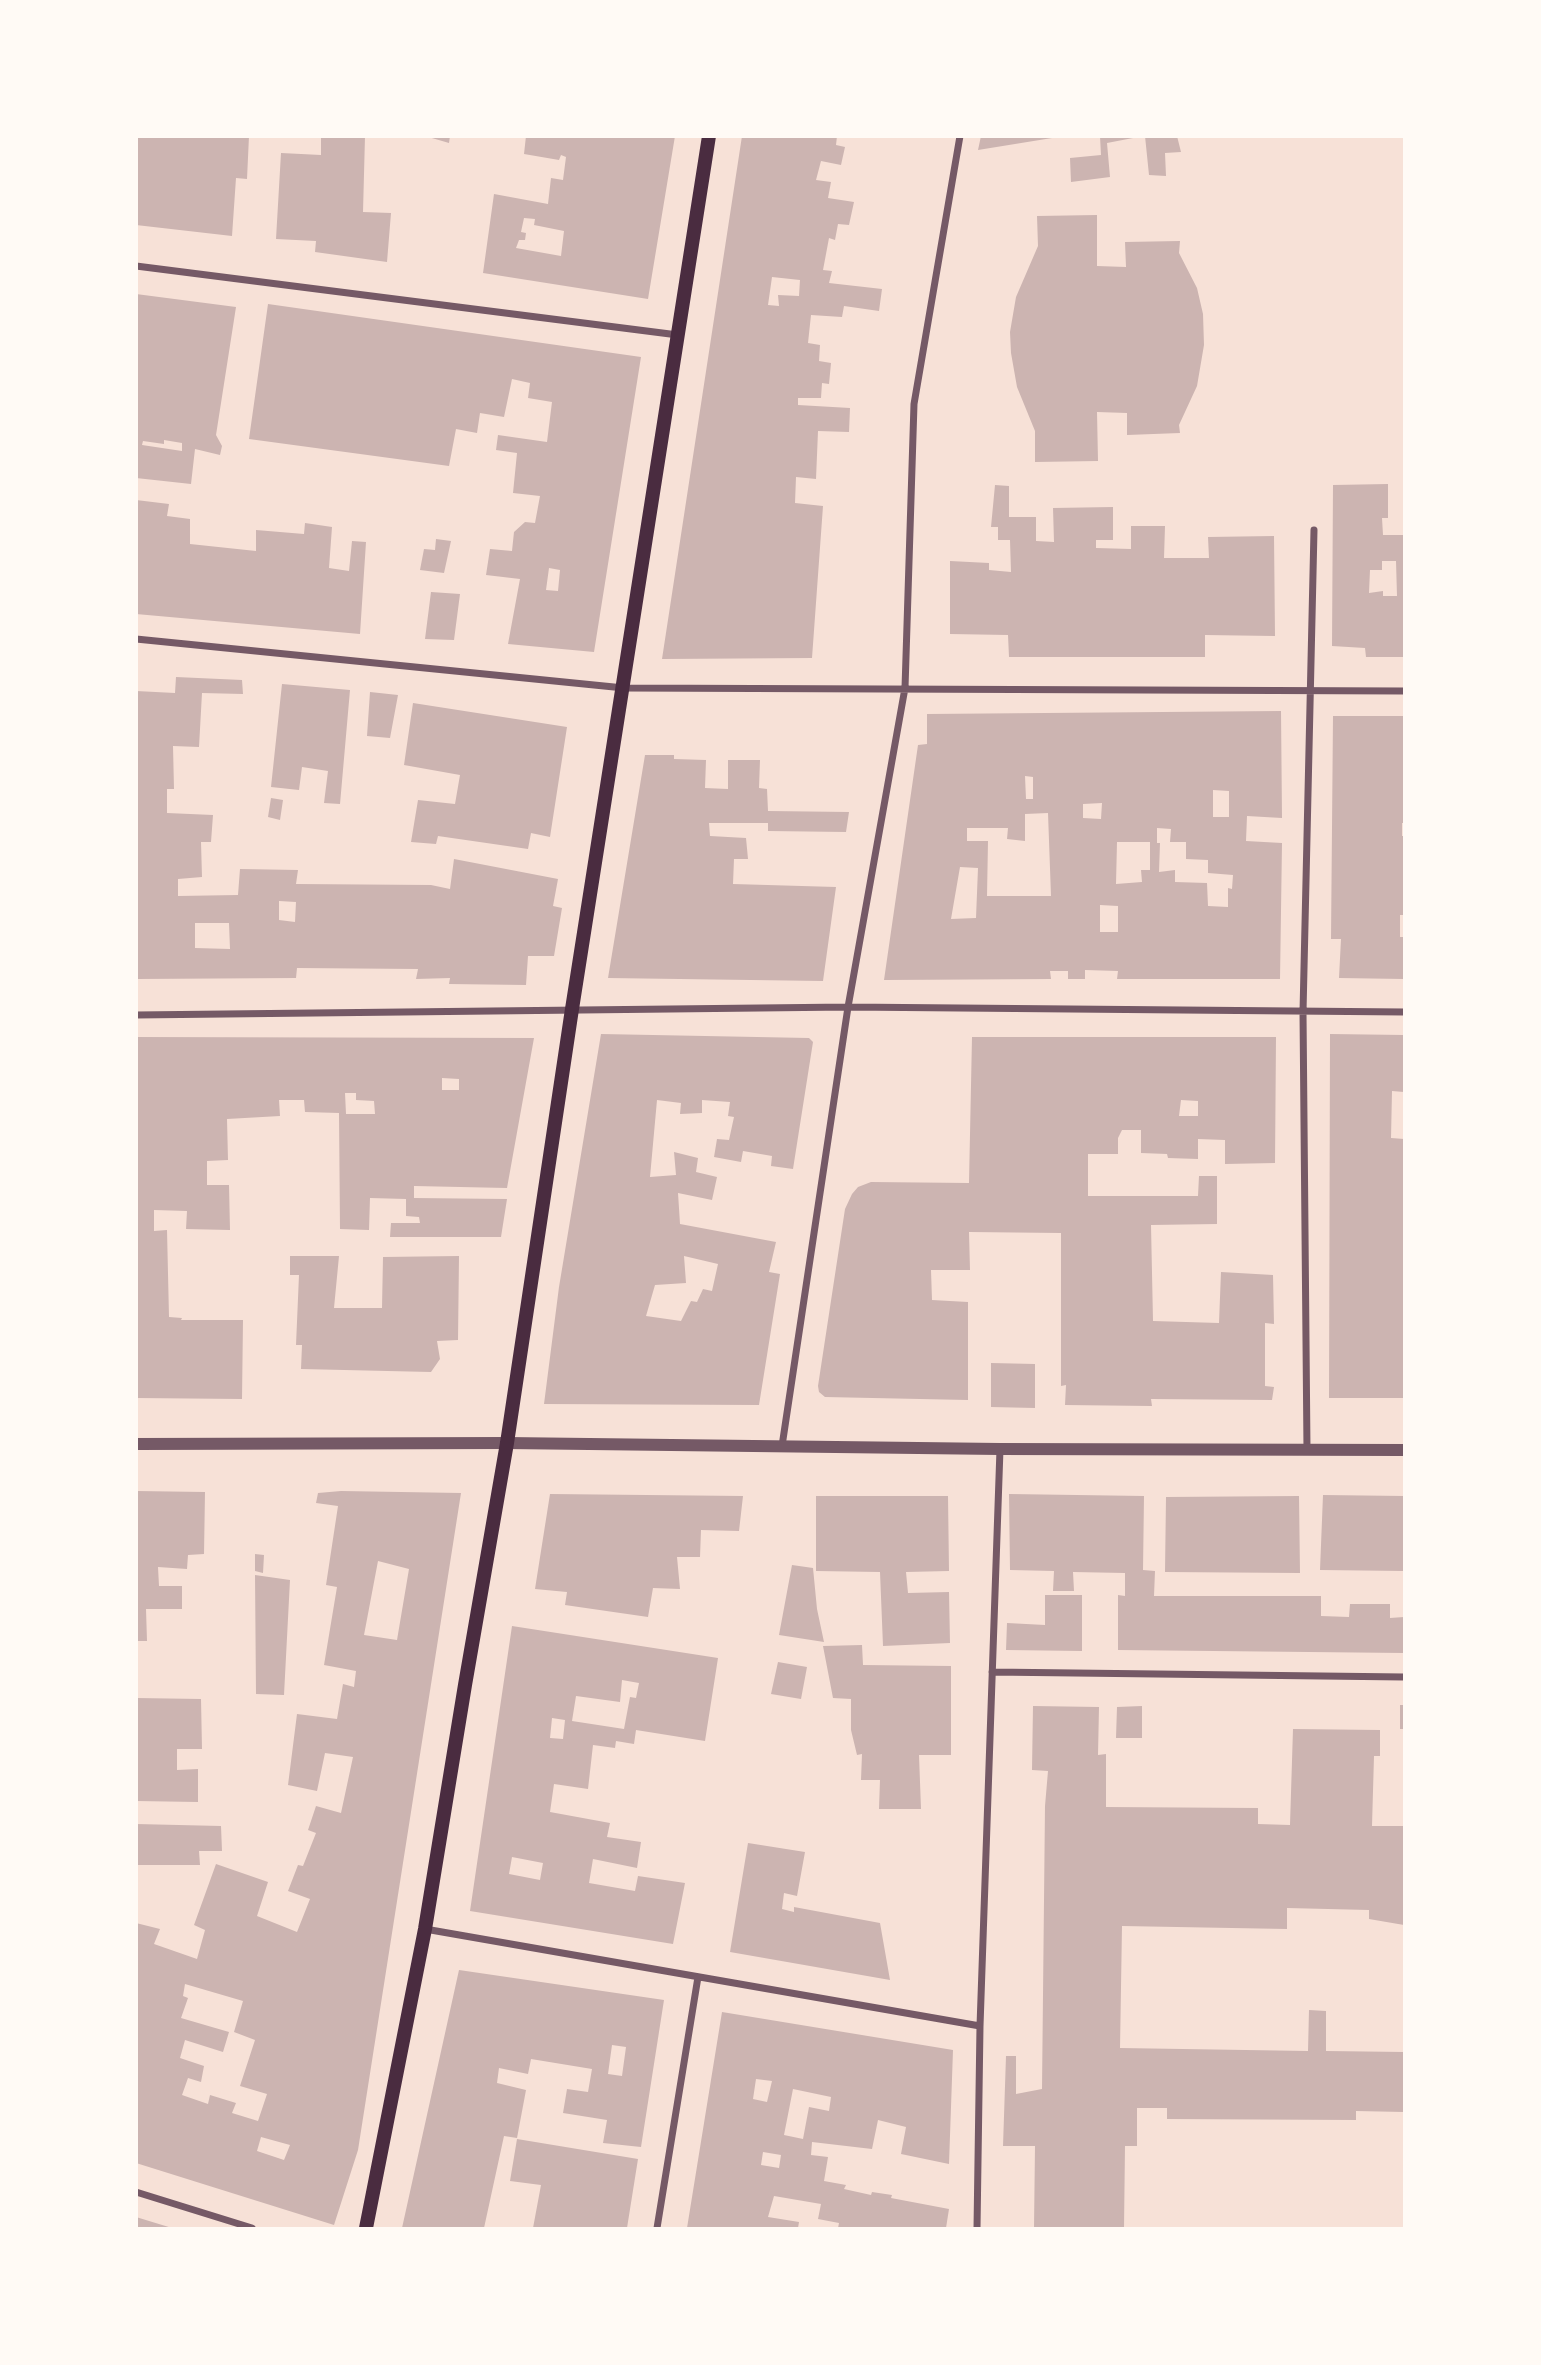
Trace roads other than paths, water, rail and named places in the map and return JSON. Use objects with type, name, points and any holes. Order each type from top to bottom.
[{"type":"main road","points":[[366,2228],[425,1929],[507,1443],[709,136]]},
{"type":"street","points":[[782,1446],[848,1007],[905,688],[914,404],[960,136]]},
{"type":"street","points":[[136,266],[678,335]]},
{"type":"street","points":[[1307,1450],[1303,1012],[1314,530]]},
{"type":"street","points":[[136,639],[624,688],[1405,691]]},
{"type":"street","points":[[136,1015],[848,1007],[1405,1012]]},
{"type":"street","points":[[136,1444],[507,1443],[1000,1449],[1405,1450]]},
{"type":"street","points":[[977,2228],[980,2026],[1000,1449]]},
{"type":"street","points":[[992,1672],[1405,1677]]},
{"type":"street","points":[[425,1929],[980,2026]]},
{"type":"street","points":[[657,2228],[698,1977]]},
{"type":"street","points":[[136,2192],[251,2228]]}]
